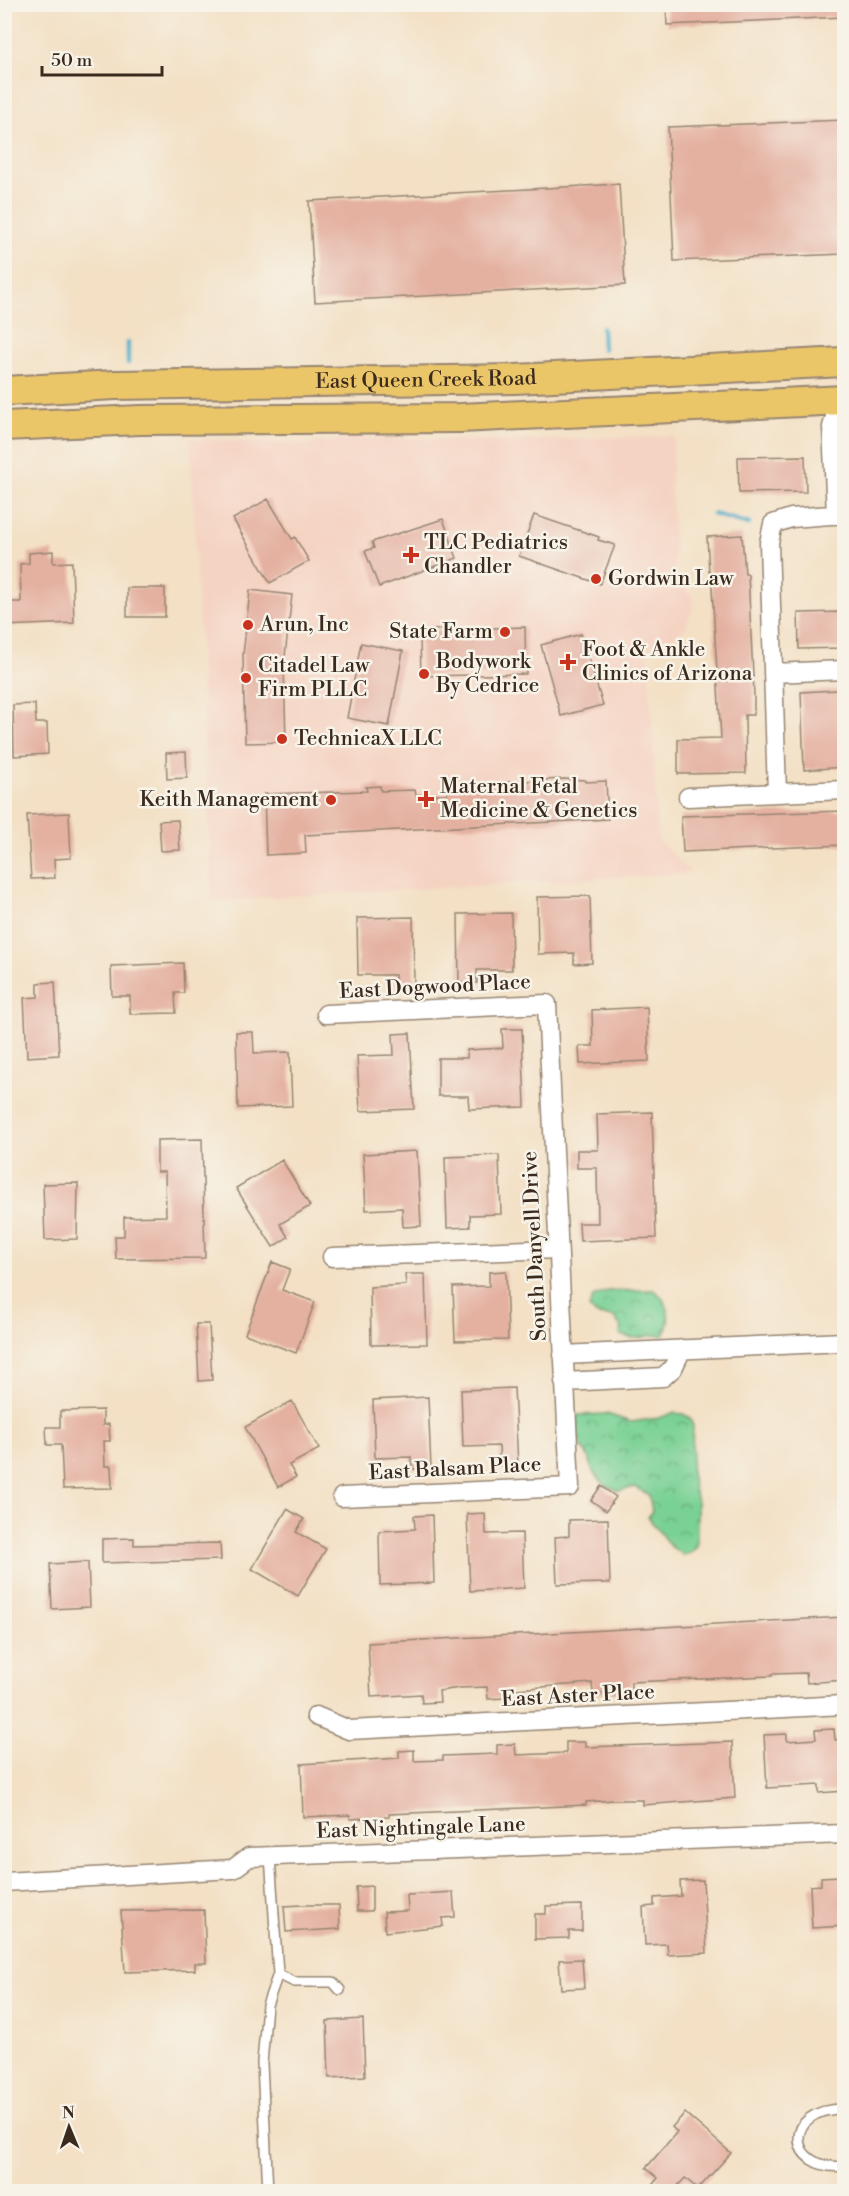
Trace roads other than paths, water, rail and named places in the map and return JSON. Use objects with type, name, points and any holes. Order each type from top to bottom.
[{"type":"main road","name":"East Queen Creek Road","points":[[4,391],[116,385],[361,383],[844,362]]},
{"type":"main road","points":[[652,372],[654,409]]},
{"type":"main road","name":"East Queen Creek Road","points":[[4,426],[140,420],[460,418],[654,409],[843,404]]},
{"type":"street","points":[[777,793],[769,543],[773,524],[791,518],[840,515],[839,470],[832,427],[843,404]]},
{"type":"street","points":[[773,674],[844,670]]},
{"type":"street","points":[[688,797],[844,790]]},
{"type":"street","name":"East Dogwood Place","points":[[326,1014],[546,1004]]},
{"type":"street","name":"South Danyell Drive","points":[[546,1004],[570,1487]]},
{"type":"street","points":[[332,1257],[557,1249]]},
{"type":"street","points":[[564,1382],[682,1349],[844,1342]]},
{"type":"street","points":[[563,1355],[631,1365],[663,1377],[673,1368],[682,1349]]},
{"type":"street","name":"East Balsam Place","points":[[342,1497],[570,1487]]},
{"type":"street","name":"East Aster Place","points":[[316,1716],[349,1730],[844,1705]]},
{"type":"street","name":"East Nightingale Lane","points":[[4,1882],[233,1869],[249,1857],[844,1834]]},
{"type":"lane","points":[[268,2192],[262,2063],[267,2005],[278,1974],[270,1856]]},
{"type":"lane","points":[[278,1974],[294,1982],[333,1982],[340,1990]]},
{"type":"lane","points":[[844,2109],[815,2113],[807,2119],[799,2135],[803,2152],[809,2159],[825,2166],[844,2166]]},
{"type":"waterway","points":[[602,328],[603,349]]},
{"type":"waterway","points":[[128,343],[128,363]]},
{"type":"waterway","points":[[713,514],[749,524]]},
{"type":"place","name":"TLC Pediatrics Chandler","points":[[411,555]]},
{"type":"place","name":"Gordwin Law","points":[[596,579]]},
{"type":"place","name":"Arun, Inc","points":[[248,625]]},
{"type":"place","name":"State Farm","points":[[505,632]]},
{"type":"place","name":"Foot & Ankle Clinics of Arizona","points":[[568,662]]},
{"type":"place","name":"Bodywork By Cedrice","points":[[424,674]]},
{"type":"place","name":"Citadel Law Firm PLLC","points":[[246,678]]},
{"type":"place","name":"TechnicaX LLC","points":[[282,739]]},
{"type":"place","name":"Maternal Fetal Medicine & Genetics","points":[[426,799]]},
{"type":"place","name":"Keith Management","points":[[331,800]]}]
